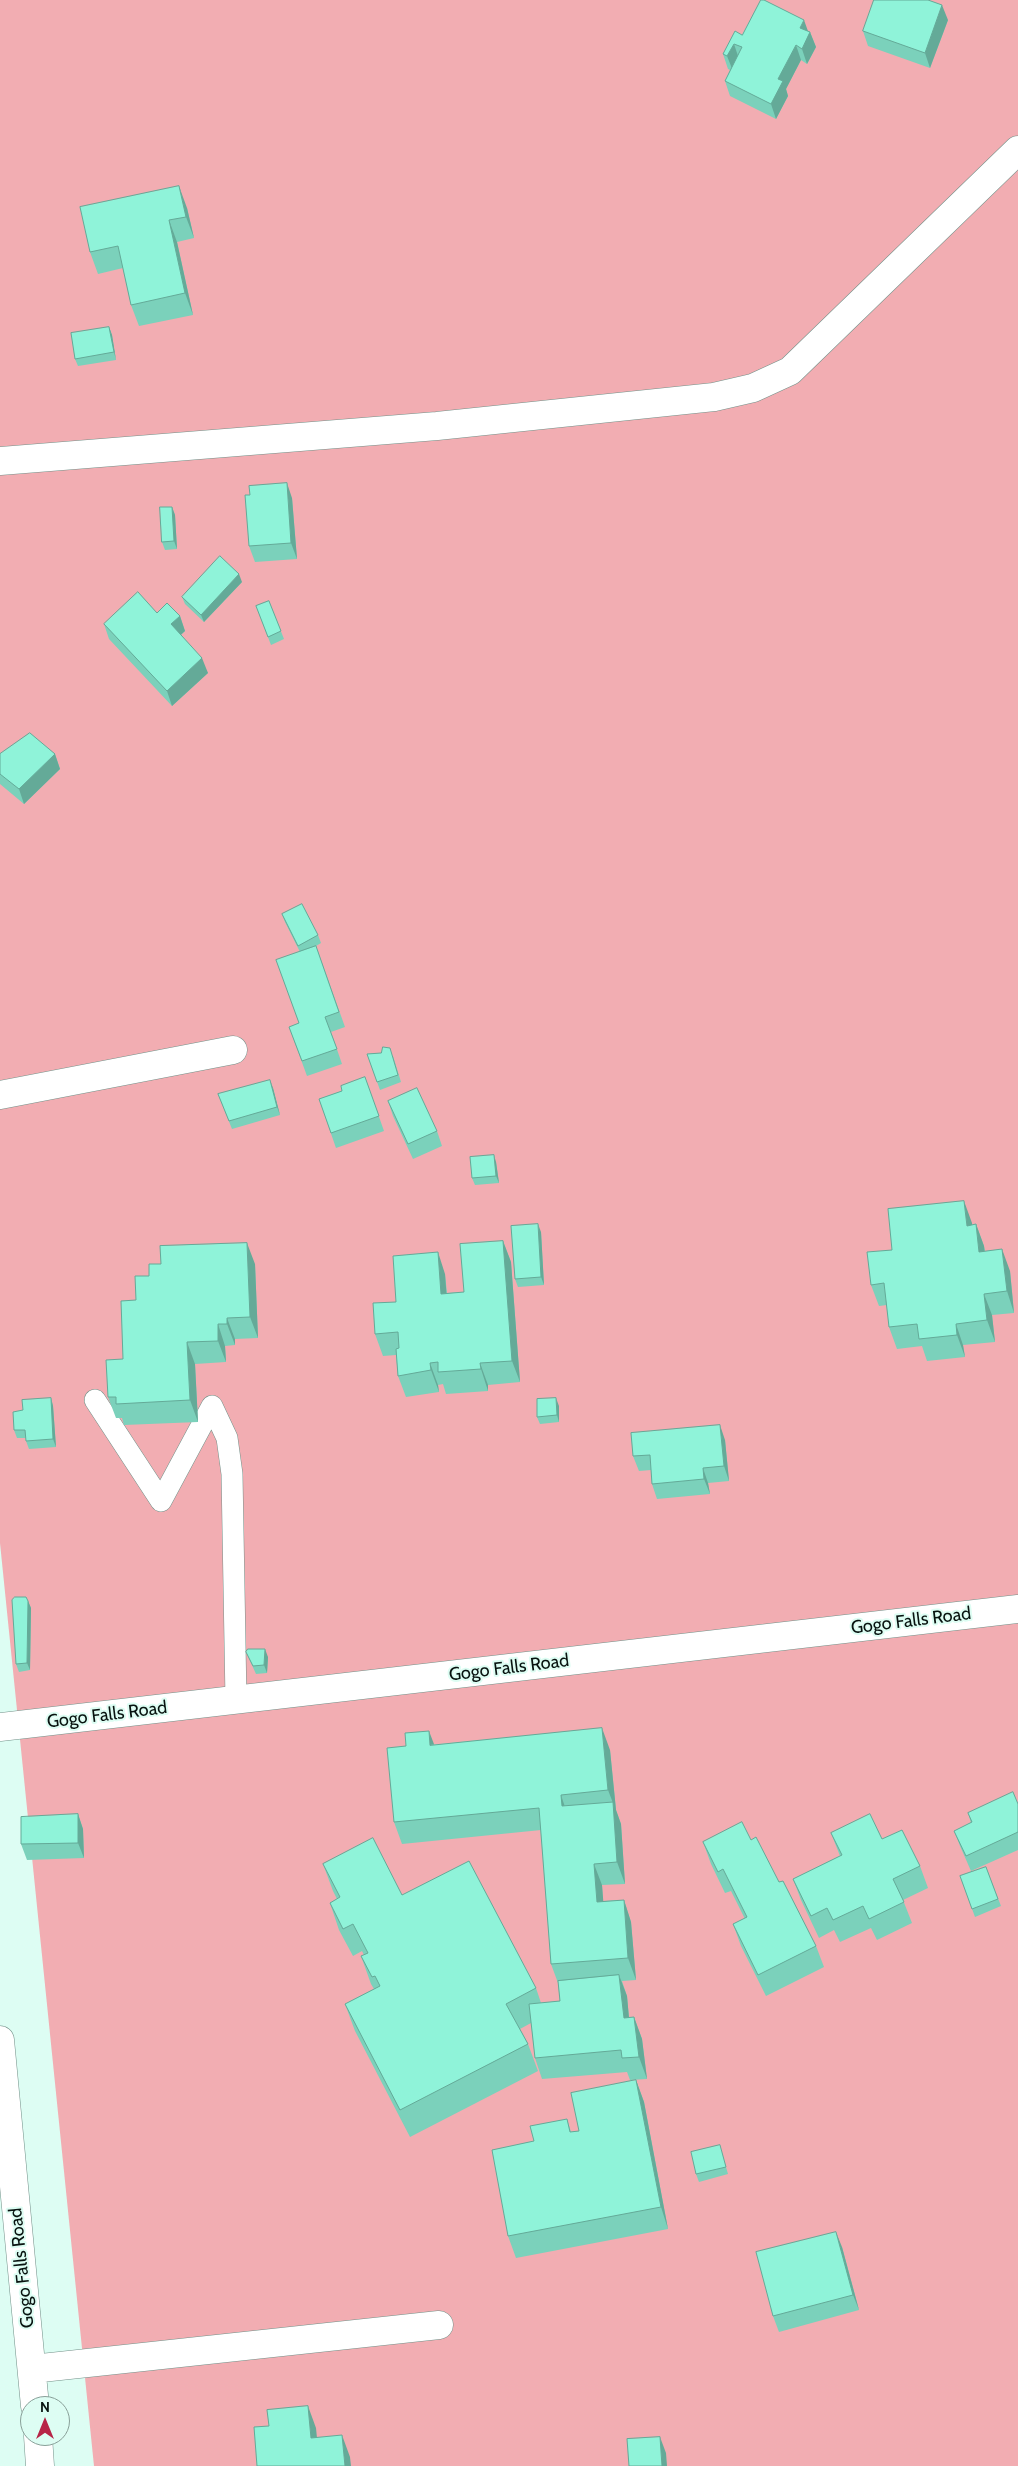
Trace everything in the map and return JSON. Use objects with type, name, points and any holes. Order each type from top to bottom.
[{"type":"street","points":[[0,461],[437,426],[714,397],[753,388],[790,371],[1018,150]]},
{"type":"street","points":[[0,1096],[233,1050]]},
{"type":"street","name":"Gogo Falls Road","points":[[0,1727],[1018,1609]]},
{"type":"street","name":"Gogo Falls Road","points":[[0,2040],[34,2396]]},
{"type":"street","points":[[32,2369],[439,2325]]},
{"type":"street","points":[[39,2446],[40,2466]]},
{"type":"lane","points":[[95,1400],[161,1501],[212,1406],[220,1422],[227,1438],[232,1474],[236,1700]]},
{"type":"shaded area","points":[[0,0],[1018,0],[1018,2466],[94,2466],[0,1543]]},
{"type":"building","points":[[761,0],[804,20],[800,28],[810,32],[802,49],[796,45],[778,79],[783,81],[771,104],[725,81],[742,47],[734,44],[727,56],[723,54],[735,31],[742,35]]},
{"type":"building","points":[[874,0],[928,0],[942,5],[925,53],[863,31]]},
{"type":"building","points":[[179,186],[186,217],[169,220],[185,293],[131,305],[118,246],[90,252],[80,207]]},
{"type":"building","points":[[109,327],[114,352],[75,359],[71,333]]},
{"type":"building","points":[[287,483],[291,543],[249,546],[245,495],[250,495],[249,486]]},
{"type":"building","points":[[160,507],[172,507],[174,541],[162,542]]},
{"type":"building","points":[[220,556],[239,574],[201,615],[182,597]]},
{"type":"building","points":[[138,592],[157,613],[167,603],[180,616],[171,624],[202,658],[167,691],[104,624]]},
{"type":"building","points":[[269,601],[281,631],[268,637],[256,606]]},
{"type":"building","points":[[30,733],[55,754],[19,789],[0,774],[0,754]]},
{"type":"building","points":[[302,904],[318,935],[298,946],[282,914]]},
{"type":"building","points":[[316,946],[339,1012],[325,1017],[337,1049],[302,1061],[289,1027],[299,1023],[276,960]]},
{"type":"building","points":[[383,1047],[390,1048],[398,1075],[377,1082],[367,1054],[381,1053]]},
{"type":"building","points":[[365,1077],[379,1116],[331,1133],[319,1099],[342,1091],[341,1086]]},
{"type":"building","points":[[270,1080],[277,1107],[229,1121],[218,1094]]},
{"type":"building","points":[[417,1088],[437,1131],[408,1144],[388,1101]]},
{"type":"building","points":[[494,1155],[496,1176],[472,1178],[470,1157]]},
{"type":"building","points":[[964,1201],[967,1226],[976,1224],[979,1252],[1002,1249],[1007,1291],[984,1294],[987,1320],[956,1324],[957,1335],[919,1339],[917,1324],[889,1327],[884,1283],[871,1285],[867,1252],[892,1250],[888,1209]]},
{"type":"building","points":[[538,1224],[541,1277],[515,1279],[511,1226]]},
{"type":"building","points":[[503,1241],[512,1361],[480,1363],[481,1369],[438,1372],[438,1362],[430,1363],[431,1370],[398,1376],[396,1349],[399,1348],[398,1332],[375,1334],[373,1303],[396,1302],[393,1256],[438,1252],[441,1294],[464,1292],[460,1244]]},
{"type":"building","points":[[247,1243],[250,1317],[227,1318],[227,1324],[218,1324],[218,1341],[187,1342],[190,1400],[116,1404],[116,1397],[108,1397],[106,1360],[123,1359],[121,1301],[136,1300],[135,1276],[149,1276],[149,1264],[161,1264],[160,1246]]},
{"type":"building","points":[[51,1398],[53,1439],[26,1441],[25,1430],[14,1430],[13,1412],[23,1410],[22,1400]]},
{"type":"building","points":[[556,1398],[557,1415],[537,1417],[537,1399]]},
{"type":"building","points":[[720,1425],[724,1466],[703,1468],[704,1479],[652,1484],[650,1455],[633,1456],[631,1433]]},
{"type":"building","points":[[15,1597],[26,1597],[28,1601],[27,1663],[16,1664],[12,1600]]},
{"type":"building","points":[[248,1649],[265,1649],[264,1665],[253,1666],[246,1652]]},
{"type":"building","points":[[602,1728],[608,1790],[561,1795],[562,1806],[613,1802],[617,1862],[594,1864],[597,1902],[624,1900],[628,1958],[551,1964],[539,1808],[394,1822],[387,1748],[406,1746],[405,1733],[429,1731],[430,1745]]},
{"type":"building","points":[[1013,1792],[1018,1804],[1018,1832],[966,1856],[954,1831],[972,1822],[968,1813]]},
{"type":"building","points":[[78,1814],[78,1843],[21,1844],[21,1817]]},
{"type":"building","points":[[870,1814],[882,1839],[902,1830],[920,1866],[893,1879],[904,1902],[869,1919],[863,1906],[833,1920],[827,1908],[811,1916],[793,1879],[842,1855],[831,1833]]},
{"type":"building","points":[[742,1822],[751,1840],[756,1837],[779,1882],[783,1881],[816,1946],[758,1975],[733,1924],[747,1917],[723,1869],[718,1872],[703,1842]]},
{"type":"building","points":[[373,1838],[402,1895],[469,1861],[536,1988],[506,2004],[528,2044],[400,2110],[345,2004],[380,1986],[375,1976],[372,1977],[361,1956],[368,1953],[353,1924],[343,1929],[330,1903],[340,1897],[323,1864]]},
{"type":"building","points":[[986,1867],[998,1899],[972,1909],[960,1876]]},
{"type":"building","points":[[619,1975],[624,2018],[634,2017],[639,2057],[622,2058],[621,2050],[535,2058],[529,2004],[560,2001],[558,1981]]},
{"type":"building","points":[[636,2080],[661,2207],[508,2236],[492,2150],[534,2141],[530,2126],[567,2119],[570,2132],[579,2131],[571,2093]]},
{"type":"building","points":[[720,2145],[726,2167],[696,2174],[691,2152]]},
{"type":"building","points":[[836,2232],[853,2295],[773,2316],[756,2252]]},
{"type":"building","points":[[308,2406],[311,2438],[342,2435],[345,2466],[257,2466],[254,2427],[269,2426],[267,2410]]},
{"type":"building","points":[[660,2437],[662,2466],[629,2466],[627,2439]]}]
